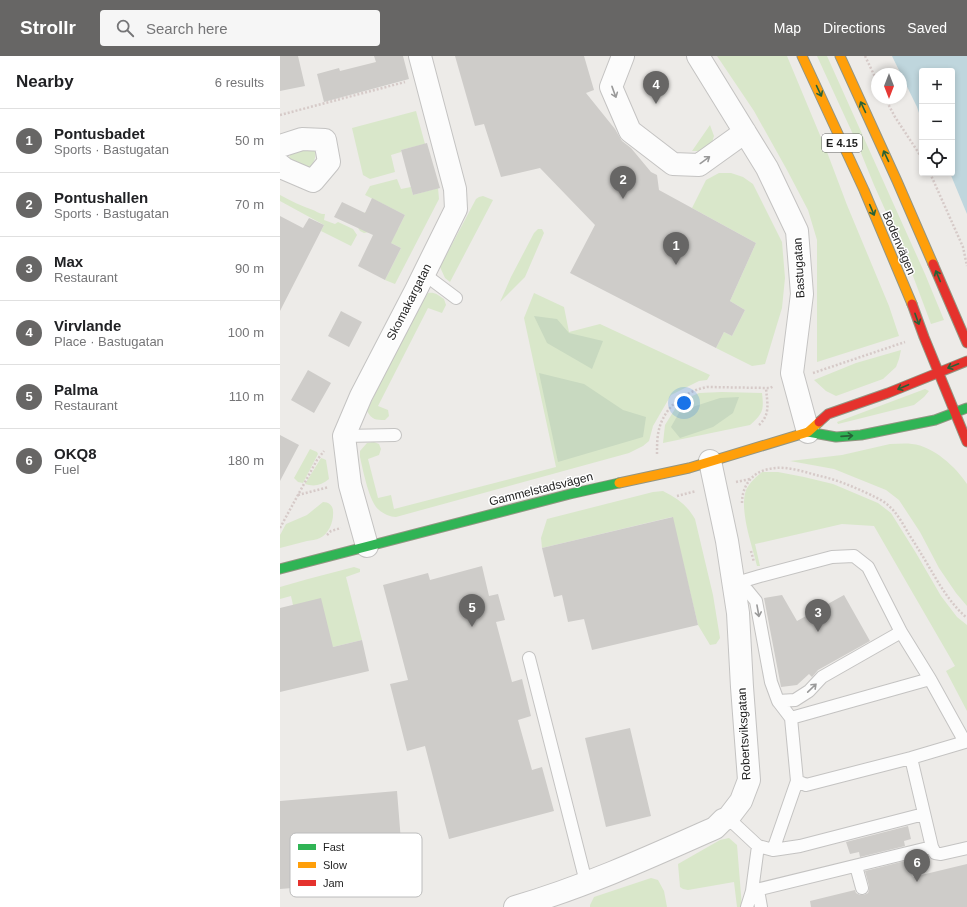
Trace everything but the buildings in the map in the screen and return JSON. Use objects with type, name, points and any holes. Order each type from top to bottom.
[{"type":"main road","name":"Bodenvägen","points":[[802,56],[864,190],[967,442]]},
{"type":"main road","name":"Bodenvägen","points":[[840,56],[897,181],[967,343]]},
{"type":"main road","points":[[808,432],[828,414],[888,393],[967,361]]},
{"type":"main road","points":[[808,432],[836,437],[861,435],[935,420],[967,408]]},
{"type":"main road","name":"Gammelstadsvägen","points":[[280,569],[570,494],[689,468],[808,432]]},
{"type":"street","name":"Skomakargatan","points":[[344,436],[361,396],[456,209],[455,189],[420,56]]},
{"type":"street","points":[[623,56],[611,87],[630,131],[673,164],[699,165],[745,132]]},
{"type":"street","name":"Bastugatan","points":[[698,56],[767,168],[797,231],[802,294],[792,373],[808,432]]},
{"type":"street","points":[[280,146],[302,139],[325,140],[329,162],[313,181],[285,169],[280,165]]},
{"type":"street","points":[[344,436],[350,485],[367,546]]},
{"type":"street","name":"Robertsviksgatan","points":[[515,907],[536,901],[617,870],[716,828],[723,820],[728,818],[742,801],[749,780],[738,613],[727,541],[710,462]]},
{"type":"lane","points":[[424,274],[456,298]]},
{"type":"lane","points":[[344,436],[395,435]]},
{"type":"lane","points":[[734,584],[832,557],[854,556],[868,566],[902,632],[930,679],[966,746],[911,758],[806,785],[797,781]]},
{"type":"lane","points":[[734,584],[747,590],[756,601],[771,682],[778,701],[791,718],[797,781],[773,850]]},
{"type":"lane","points":[[778,701],[795,700],[809,691],[822,677],[902,632]]},
{"type":"lane","points":[[529,658],[586,882]]},
{"type":"lane","points":[[791,718],[930,679]]},
{"type":"lane","points":[[911,758],[932,847],[935,853],[941,854],[967,848]]},
{"type":"lane","points":[[728,818],[758,846],[773,850],[800,846],[924,814]]},
{"type":"lane","points":[[747,907],[755,890],[758,846]]},
{"type":"lane","points":[[755,890],[932,847]]},
{"type":"lane","points":[[856,866],[862,888]]},
{"type":"lane","points":[[755,890],[761,907]]},
{"type":"path","points":[[865,56],[871,68]]},
{"type":"path","points":[[280,115],[412,81]]},
{"type":"path","points":[[888,104],[919,153]]},
{"type":"path","points":[[931,176],[963,247],[967,266]]},
{"type":"path","points":[[756,426],[765,419],[767,414],[768,405],[766,388]]},
{"type":"path","points":[[280,528],[317,460],[327,448]]},
{"type":"path","points":[[742,509],[743,496],[747,483],[762,470],[772,468],[790,469],[828,477],[856,487],[881,500],[892,508],[904,525],[946,595],[967,618]]},
{"type":"path","points":[[298,495],[333,486]]},
{"type":"path","points":[[750,545],[755,566]]},
{"type":"green space","points":[[717,56],[787,56],[889,306],[899,336],[817,362],[817,240],[808,210],[754,111]]},
{"type":"green space","points":[[817,56],[827,56],[925,274],[944,320],[931,324],[904,252],[857,143]]},
{"type":"green space","points":[[416,111],[425,144],[401,150],[401,152],[391,155],[395,172],[370,179],[363,175],[352,128]]},
{"type":"green space","points":[[710,125],[714,136],[711,146],[702,151],[692,151]]},
{"type":"green space","points":[[310,149],[314,150],[315,156],[314,162],[310,168],[290,161],[290,155]]},
{"type":"green space","points":[[719,173],[731,173],[743,177],[753,184],[782,242],[785,278],[782,308],[765,364],[752,366],[716,348],[724,332],[732,336],[745,310],[730,301],[756,243],[692,208],[706,180]]},
{"type":"green space","points":[[397,179],[401,189],[411,187],[413,195],[438,188],[439,199],[395,284],[385,280],[401,248],[369,232],[364,233],[360,231],[357,226],[365,212],[398,229],[405,215],[365,195],[370,186]]},
{"type":"green space","points":[[280,195],[300,205],[325,214],[324,220],[335,224],[338,222],[353,229],[357,235],[351,246],[321,231],[324,225],[280,201]]},
{"type":"green space","points":[[483,196],[493,200],[450,282],[445,278],[440,267],[476,199]]},
{"type":"green space","points":[[538,229],[542,229],[544,233],[525,277],[500,302],[511,277],[534,233]]},
{"type":"green space","points":[[428,293],[435,293],[440,296],[444,299],[446,305],[442,313],[428,308],[378,406],[388,410],[389,416],[385,420],[374,419],[367,411],[386,371]]},
{"type":"green space","points":[[534,293],[564,307],[569,332],[600,324],[710,375],[707,380],[699,381],[671,395],[653,426],[649,441],[643,446],[629,453],[396,517],[389,516],[379,510],[375,506],[369,493],[360,457],[360,451],[367,443],[374,442],[379,444],[381,449],[379,455],[368,459],[378,498],[391,495],[394,509],[556,467],[524,318]]},
{"type":"green space","points":[[534,316],[557,319],[569,333],[603,341],[592,369],[547,343]]},
{"type":"green space","points":[[901,350],[896,367],[883,379],[836,396],[826,391],[814,380],[856,363]]},
{"type":"green space","points":[[539,373],[584,384],[623,410],[646,417],[643,437],[558,462]]},
{"type":"green space","points":[[925,389],[929,391],[914,405],[838,424],[837,422]]},
{"type":"green space","points":[[699,393],[762,393],[762,411],[750,425],[663,443],[665,425],[675,409],[685,399]]},
{"type":"green space","points":[[739,397],[733,413],[713,427],[680,438],[671,427],[680,411],[720,398]]},
{"type":"green space","points":[[890,444],[912,444],[936,453],[957,471],[967,484],[967,606],[939,568],[920,532],[899,500],[886,490],[834,469],[790,461],[842,455]]},
{"type":"green space","points":[[310,449],[318,454],[303,483],[298,482],[294,478]]},
{"type":"green space","points":[[321,458],[326,460],[329,479],[318,485],[305,484]]},
{"type":"green space","points":[[762,472],[778,472],[833,484],[878,503],[891,513],[941,596],[957,617],[967,625],[967,711],[946,671],[955,666],[874,526],[842,524],[755,544],[760,566],[757,566],[747,528],[744,498],[749,485]]},
{"type":"green space","points":[[663,491],[681,502],[695,519],[713,595],[720,638],[716,644],[710,645],[698,625],[672,517],[542,548],[541,538],[547,519],[653,492]]},
{"type":"green space","points":[[323,502],[330,505],[333,511],[332,523],[326,534],[317,539],[280,548],[280,535],[286,524],[307,515]]},
{"type":"green space","points":[[354,567],[360,569],[360,572],[346,577],[362,640],[333,647],[293,605],[291,596],[280,599],[280,587]]},
{"type":"green space","points":[[729,838],[737,845],[742,907],[737,907],[734,882],[688,890],[680,887],[678,864],[720,840]]},
{"type":"green space","points":[[651,878],[658,880],[664,891],[667,907],[590,907],[594,897]]},
{"type":"water","points":[[892,56],[967,56],[967,214],[951,176],[955,176],[955,68],[919,68],[919,113],[907,87],[907,68],[898,68]]},
{"type":"traffic: fast","points":[[808,432],[836,437],[861,435],[935,420],[967,408]]},
{"type":"traffic: fast","points":[[280,569],[570,494],[619,483]]},
{"type":"traffic: slow","points":[[802,56],[864,190],[912,304]]},
{"type":"traffic: slow","points":[[840,56],[933,264]]},
{"type":"traffic: slow","points":[[619,483],[689,468],[808,432],[819,422]]},
{"type":"traffic: jam","points":[[933,264],[967,343]]},
{"type":"traffic: jam","points":[[912,304],[967,442]]},
{"type":"traffic: jam","points":[[819,422],[828,414],[888,393],[967,361]]},
{"type":"place","name":"Virvlande","points":[[656,104]]},
{"type":"place","name":"Pontushallen","points":[[623,199]]},
{"type":"place","name":"Pontusbadet","points":[[676,265]]},
{"type":"place","name":"Palma","points":[[472,627]]},
{"type":"place","name":"Max","points":[[818,632]]},
{"type":"place","name":"OKQ8","points":[[917,882]]}]
